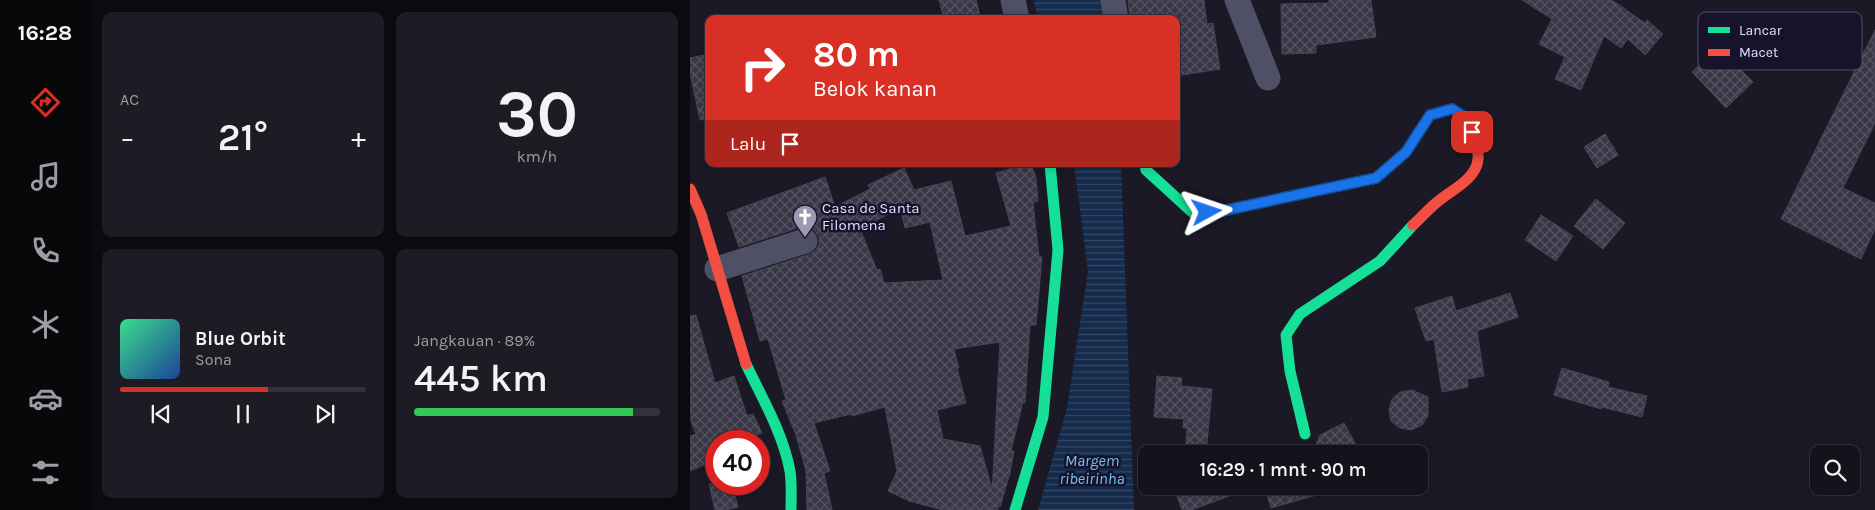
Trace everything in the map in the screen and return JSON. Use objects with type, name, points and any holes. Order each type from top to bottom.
[{"type":"street","points":[[1013,0],[1016,15]]},
{"type":"street","points":[[1113,0],[1115,15]]},
{"type":"street","points":[[1236,0],[1268,78]]},
{"type":"street","points":[[1146,167],[1146,170],[1192,212],[1222,211],[1376,178],[1406,152],[1430,115],[1452,109],[1465,117],[1478,146],[1476,168],[1466,182],[1439,200],[1402,236],[1380,261],[1300,314],[1286,335],[1290,371],[1305,434]]},
{"type":"street","points":[[1015,510],[1043,417],[1058,250],[1050,167]]},
{"type":"street","points":[[690,189],[701,214],[746,364],[781,439],[790,472],[791,510]]},
{"type":"street","points":[[717,269],[805,241]]},
{"type":"water","points":[[1033,0],[1101,0],[1103,15],[1038,15]]},
{"type":"water","name":"Margem ribeirinha","points":[[1074,167],[1121,167],[1134,510],[1038,510],[1067,408],[1088,271]]},
{"type":"building","points":[[939,0],[976,0],[980,15],[943,15]]},
{"type":"building","points":[[1128,0],[1204,0],[1207,24],[1213,23],[1220,69],[1180,75],[1180,15],[1130,15]]},
{"type":"building","points":[[1329,0],[1371,0],[1376,37],[1316,45],[1316,53],[1282,54],[1281,4],[1329,3]]},
{"type":"building","points":[[1522,0],[1612,0],[1645,23],[1647,20],[1663,34],[1645,55],[1628,39],[1621,48],[1604,36],[1581,90],[1555,79],[1565,57],[1539,44],[1552,19]]},
{"type":"building","points":[[1875,30],[1875,123],[1843,188],[1875,203],[1875,229],[1861,259],[1781,219],[1855,70],[1862,70],[1862,56]]},
{"type":"building","points":[[705,55],[705,119],[700,120],[690,73],[690,58]]},
{"type":"building","points":[[1698,66],[1698,70],[1741,70],[1753,82],[1726,108],[1692,72]]},
{"type":"building","points":[[1605,134],[1618,155],[1597,168],[1584,147]]},
{"type":"building","points":[[1016,167],[1032,167],[1036,178],[1038,201],[1033,203],[1039,256],[1042,257],[1036,325],[1030,325],[1025,403],[1023,402],[1011,451],[1014,451],[1010,473],[1000,507],[997,507],[998,510],[943,510],[909,501],[888,491],[897,471],[885,407],[852,416],[851,414],[814,423],[830,471],[824,473],[832,510],[807,510],[806,471],[796,435],[782,401],[786,400],[768,339],[760,341],[742,276],[810,254],[816,250],[819,244],[819,237],[814,230],[808,227],[801,227],[739,247],[727,213],[825,177],[835,207],[870,189],[868,185],[904,168],[914,190],[951,181],[965,236],[1011,226],[996,173]],"holes":[[[900,208],[905,228],[930,222],[943,280],[884,283],[880,269],[877,270],[860,229]],[[1000,342],[992,489],[980,446],[943,439],[937,410],[966,403],[954,349]]]},
{"type":"building","points":[[1596,199],[1625,223],[1603,249],[1574,226]]},
{"type":"building","points":[[1541,215],[1573,236],[1556,261],[1525,240]]},
{"type":"building","points":[[1510,293],[1518,317],[1477,331],[1484,376],[1467,379],[1468,387],[1442,392],[1434,339],[1426,341],[1415,308],[1452,296],[1456,311]]},
{"type":"building","points":[[696,315],[715,383],[734,376],[747,416],[753,414],[761,430],[705,430],[705,465],[690,471],[690,436],[696,434],[690,418],[690,316]]},
{"type":"building","points":[[1562,368],[1609,382],[1608,387],[1647,396],[1642,417],[1602,407],[1601,409],[1554,395]]},
{"type":"building","points":[[1157,376],[1182,378],[1181,386],[1212,389],[1207,445],[1186,445],[1187,428],[1183,428],[1184,419],[1154,417]]},
{"type":"building","points":[[1412,390],[1428,397],[1428,416],[1422,425],[1411,430],[1400,428],[1391,421],[1389,410],[1392,399],[1400,392]]},
{"type":"building","points":[[1344,423],[1356,445],[1316,445],[1320,435]]},
{"type":"building","points":[[712,495],[735,495],[738,507],[715,510]]},
{"type":"building","points":[[1176,495],[1232,495],[1191,510],[1182,510]]},
{"type":"building","points":[[1267,495],[1316,495],[1271,508]]},
{"type":"traffic: fast","points":[[1146,167],[1146,170],[1192,212],[1222,211],[1376,178],[1406,152],[1419,132]]},
{"type":"traffic: fast","points":[[1015,510],[1043,417],[1058,250],[1050,167]]},
{"type":"traffic: fast","points":[[1305,434],[1290,371],[1286,335],[1300,314],[1380,261],[1413,225]]},
{"type":"traffic: fast","points":[[746,364],[771,416],[787,457],[791,476],[791,510]]},
{"type":"traffic: jam","points":[[1413,225],[1437,202],[1466,180],[1476,166],[1478,157],[1477,147],[1467,123],[1461,115],[1452,109],[1430,115],[1419,132]]},
{"type":"traffic: jam","points":[[690,189],[701,214],[746,364]]},
{"type":"place","name":"Casa de Santa Filomena","points":[[805,238]]},
{"type":"route","points":[[1207,212],[1222,211],[1376,178],[1406,152],[1430,115],[1452,109],[1465,117],[1472,132]]}]
